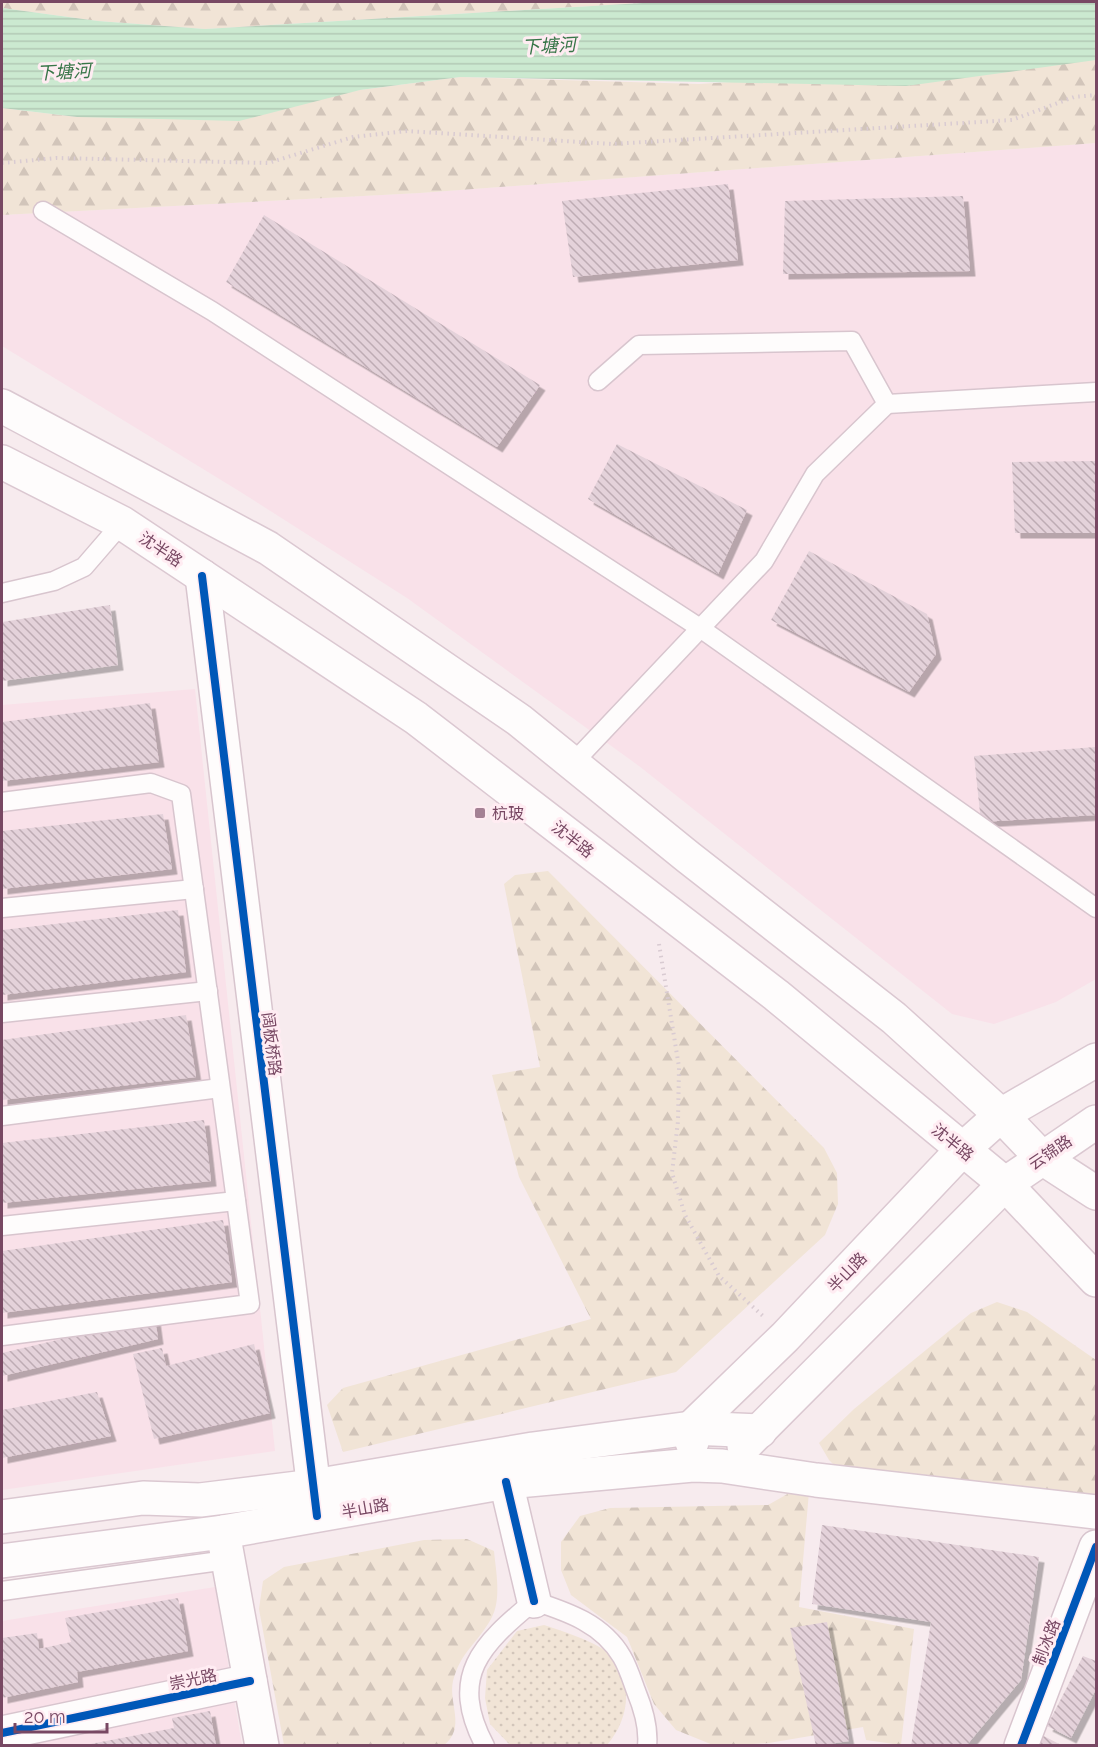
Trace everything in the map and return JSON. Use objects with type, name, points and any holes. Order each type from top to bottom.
[{"type":"main road","points":[[2,406],[268,548],[519,720],[688,857],[894,1017],[1001,1115],[1042,1158],[1096,1193]]},
{"type":"main road","name":"沈半路","points":[[2,462],[122,523],[416,718],[776,995],[1005,1184],[1096,1280]]},
{"type":"main road","name":"阔板桥路","points":[[202,576],[315,1501]]},
{"type":"main road","points":[[1001,1115],[1096,1060]]},
{"type":"main road","name":"半山路","points":[[691,1428],[785,1337],[962,1150],[1001,1115]]},
{"type":"main road","name":"云锦路","points":[[1005,1184],[1096,1122]]},
{"type":"main road","points":[[691,1428],[708,1465],[760,1431],[1005,1184]]},
{"type":"main road","name":"半山路","points":[[2,1561],[225,1546],[315,1501],[533,1449],[691,1428],[760,1431]]},
{"type":"main road","name":"半山路","points":[[2,1517],[143,1498],[315,1501],[708,1465],[816,1480],[1096,1512]]},
{"type":"main road","points":[[506,1482],[534,1601]]},
{"type":"main road","points":[[225,1546],[262,1746]]},
{"type":"main road","name":"制冰路","points":[[1021,1746],[1096,1547]]},
{"type":"main road","name":"崇光路","points":[[2,1732],[35,1736],[250,1680]]},
{"type":"lane","points":[[43,211],[212,311],[700,628],[1096,908]]},
{"type":"lane","points":[[598,381],[639,345],[852,341],[887,404]]},
{"type":"lane","points":[[573,763],[765,561],[815,474],[887,404],[1096,392]]},
{"type":"lane","points":[[2,593],[54,581],[84,567],[122,523]]},
{"type":"lane","points":[[2,802],[151,783],[181,794],[250,1304],[2,1336]]},
{"type":"lane","points":[[2,908],[194,890]]},
{"type":"lane","points":[[2,1013],[207,991]]},
{"type":"lane","points":[[2,1116],[220,1088]]},
{"type":"lane","points":[[2,1226],[236,1201]]},
{"type":"lane","points":[[2,1591],[225,1546]]},
{"type":"lane","points":[[478,1743],[471,1718],[468,1687],[479,1655],[497,1632],[534,1601],[577,1615],[604,1634],[622,1656],[639,1699],[648,1735],[647,1746]]},
{"type":"path","points":[[2,164],[57,158],[268,163],[353,137],[407,131],[612,144],[1012,120],[1074,97],[1096,95]]},
{"type":"path","points":[[651,899],[679,1067],[678,1120],[672,1173],[685,1215],[719,1276],[785,1337]]},
{"type":"shaded area","points":[[1096,143],[1096,979],[1056,1002],[994,1024],[952,1014],[639,766],[407,598],[239,491],[2,346],[2,215],[420,193]]},
{"type":"shaded area","points":[[195,689],[275,1451],[2,1490],[2,705]]},
{"type":"shaded area","points":[[215,1587],[242,1745],[2,1746],[2,1621]]},
{"type":"green space","points":[[2,2],[659,2],[205,29],[98,21],[2,8]]},
{"type":"green space","points":[[1096,60],[1096,143],[420,193],[2,215],[2,108],[77,117],[360,90],[460,77],[699,84]]},
{"type":"green space","points":[[548,871],[824,1148],[837,1173],[838,1204],[825,1235],[676,1372],[343,1452],[327,1405],[343,1388],[591,1319],[519,1177],[492,1075],[540,1067],[504,884],[515,875]]},
{"type":"green space","points":[[997,1302],[1027,1312],[1096,1360],[1096,1500],[841,1472],[829,1460],[819,1443],[854,1409],[971,1313]]},
{"type":"green space","points":[[791,1492],[809,1492],[799,1607],[914,1629],[901,1745],[866,1740],[863,1727],[769,1743],[726,1746],[713,1745],[676,1730],[654,1704],[627,1637],[571,1595],[561,1570],[561,1542],[580,1516],[610,1508],[768,1505]]},
{"type":"green space","points":[[467,1539],[494,1551],[497,1595],[491,1619],[456,1671],[452,1690],[455,1724],[450,1739],[443,1746],[284,1745],[259,1609],[263,1581],[284,1567],[424,1540]]},
{"type":"green space","points":[[544,1625],[602,1648],[615,1660],[621,1671],[625,1682],[626,1704],[619,1726],[607,1745],[510,1745],[490,1724],[485,1698],[487,1670],[517,1631]]},
{"type":"water","name":"下塘河","points":[[659,2],[1096,2],[1096,60],[906,86],[460,77],[360,90],[239,121],[77,117],[2,108],[2,8],[98,21],[205,29]]},
{"type":"building","points":[[728,184],[738,260],[573,277],[562,201]]},
{"type":"building","points":[[963,196],[970,271],[783,274],[785,201]]},
{"type":"building","points":[[264,215],[540,385],[497,447],[226,282]]},
{"type":"building","points":[[617,444],[747,510],[718,574],[588,499]]},
{"type":"building","points":[[1096,461],[1096,533],[1015,533],[1012,462]]},
{"type":"building","points":[[809,551],[927,614],[936,654],[909,692],[771,620]]},
{"type":"building","points":[[110,605],[118,665],[2,681],[2,622]]},
{"type":"building","points":[[150,703],[159,762],[2,781],[2,722]]},
{"type":"building","points":[[1096,747],[1096,815],[981,822],[974,756]]},
{"type":"building","points":[[163,814],[172,869],[2,889],[2,831]]},
{"type":"building","points":[[178,910],[186,972],[2,995],[2,930]]},
{"type":"building","points":[[186,1015],[196,1077],[2,1100],[2,1040]]},
{"type":"building","points":[[204,1120],[211,1181],[2,1203],[2,1143]]},
{"type":"building","points":[[223,1220],[232,1282],[2,1313],[2,1251]]},
{"type":"building","points":[[155,1317],[158,1339],[2,1376],[2,1353]]},
{"type":"building","points":[[254,1344],[270,1413],[154,1439],[133,1354],[162,1348],[166,1366]]},
{"type":"building","points":[[97,1392],[111,1436],[2,1458],[2,1410]]},
{"type":"building","points":[[822,1525],[1039,1557],[1021,1680],[966,1746],[911,1746],[931,1622],[812,1604]]},
{"type":"building","points":[[178,1598],[188,1651],[77,1672],[78,1682],[2,1698],[2,1638],[37,1633],[39,1649],[71,1642],[65,1618]]},
{"type":"building","points":[[827,1622],[849,1741],[816,1746],[790,1628]]},
{"type":"building","points":[[1083,1656],[1096,1661],[1096,1689],[1071,1738],[1047,1726]]},
{"type":"building","points":[[210,1711],[216,1746],[80,1746],[174,1728],[172,1718]]},
{"type":"building","points":[[1040,1734],[1063,1746],[1036,1746]]},
{"type":"cycle path","points":[[202,576],[317,1516]]},
{"type":"cycle path","points":[[506,1482],[534,1601]]},
{"type":"cycle path","points":[[1021,1746],[1096,1547]]},
{"type":"cycle path","points":[[2,1733],[250,1681]]},
{"type":"place","name":"杭玻","points":[[480,813]]}]
